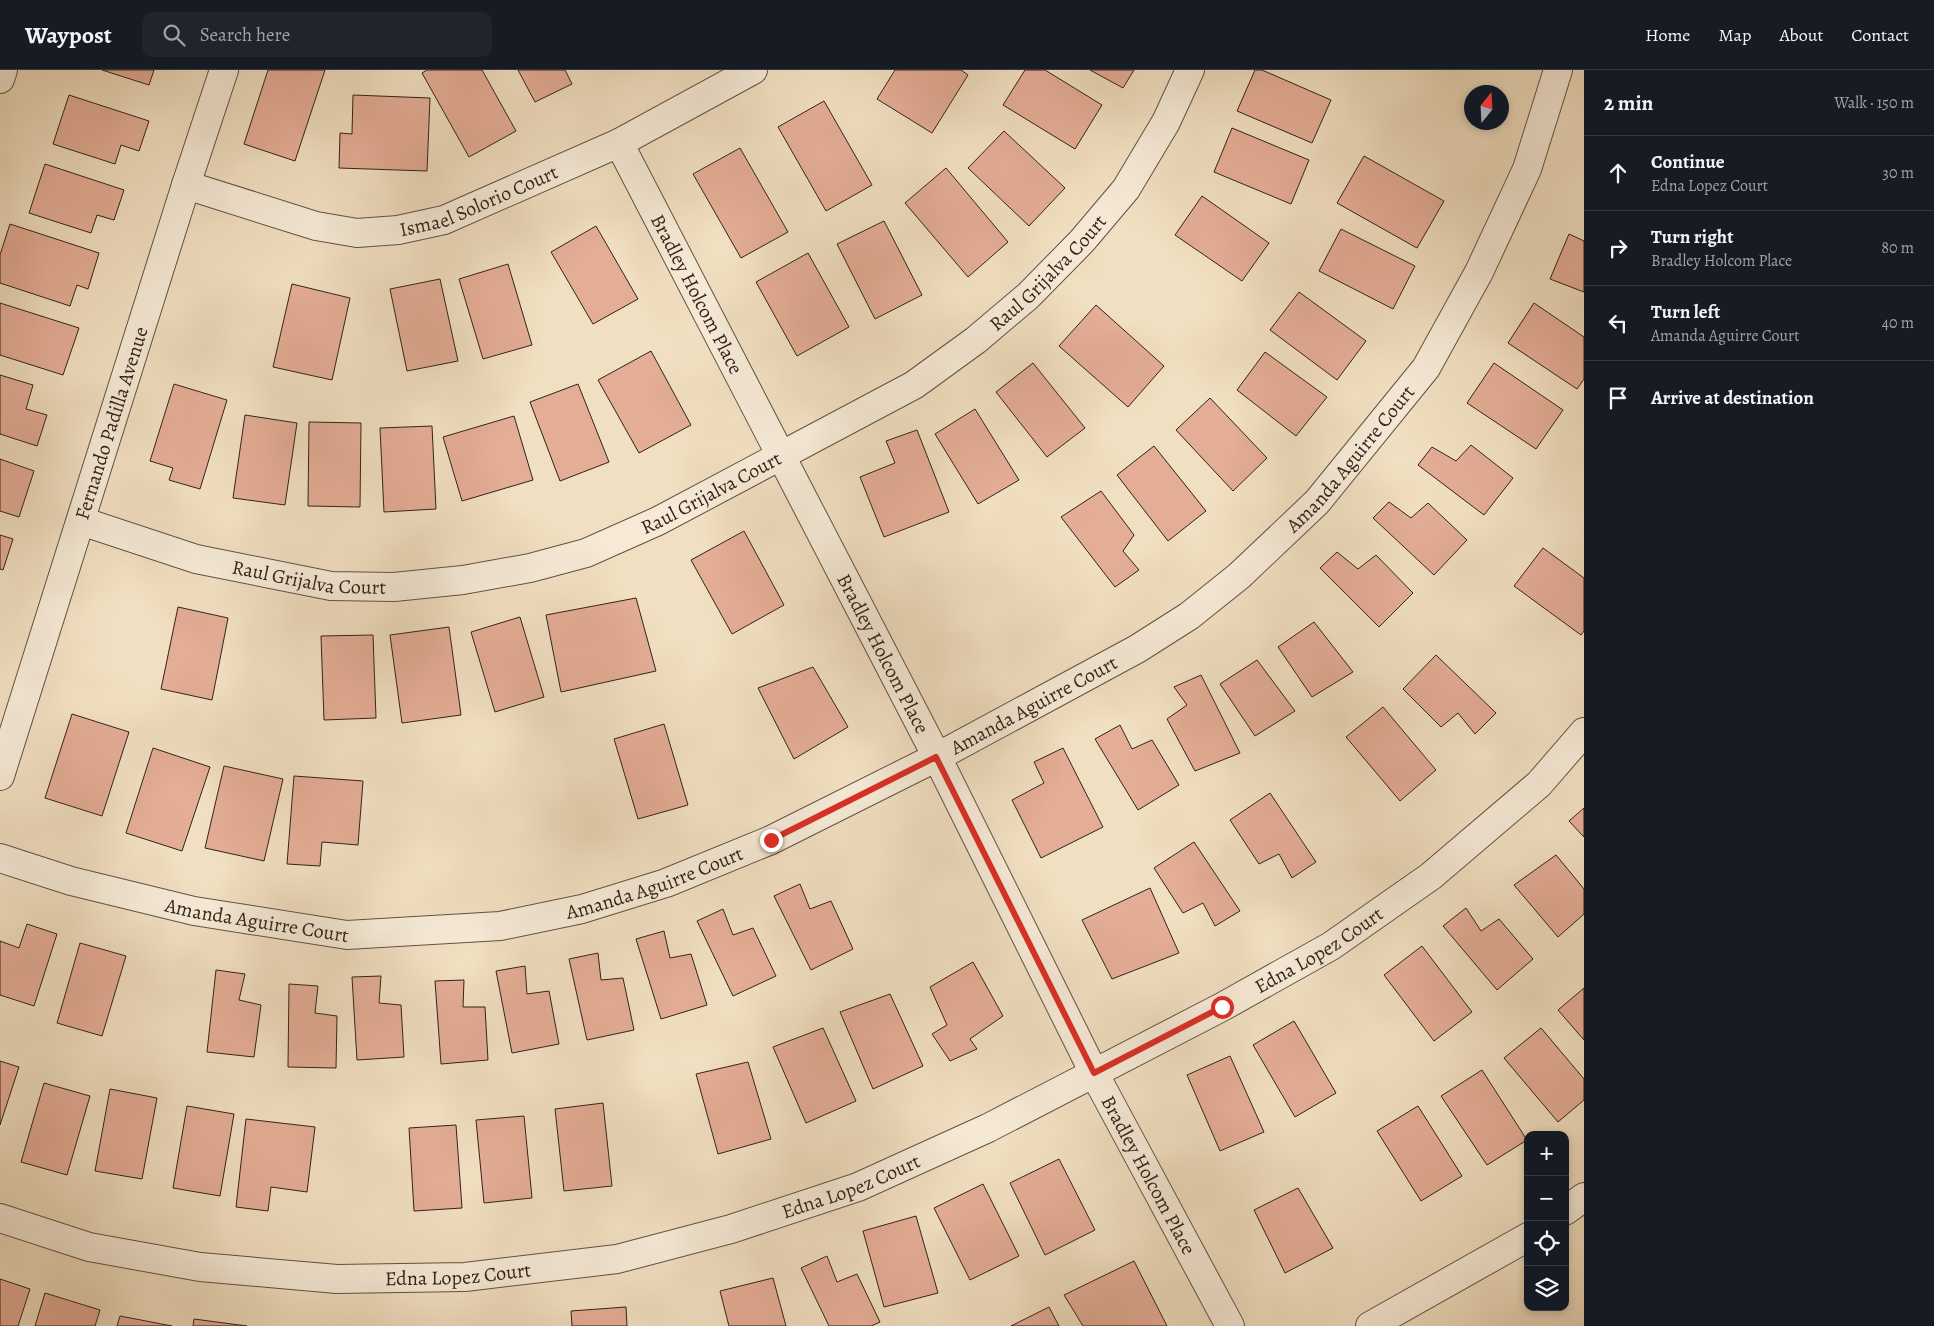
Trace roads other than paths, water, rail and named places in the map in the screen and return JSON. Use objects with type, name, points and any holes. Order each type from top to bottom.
[{"type":"street","points":[[0,79],[3,70]]},
{"type":"street","name":"Fernando Padilla Avenue","points":[[0,776],[224,70]]},
{"type":"street","name":"Ismael Solorio Court","points":[[186,185],[316,226],[357,232],[398,230],[444,220],[619,142],[753,70]]},
{"type":"street","name":"Raul Grijalva Court","points":[[82,521],[196,559],[331,586],[394,587],[492,575],[530,568],[586,553],[658,521],[914,384],[976,340],[1028,296],[1082,241],[1126,189],[1166,122],[1190,70]]},
{"type":"street","name":"Amanda Aguirre Court","points":[[0,858],[71,880],[194,911],[347,935],[500,926],[582,909],[666,883],[771,840],[936,757],[1137,649],[1189,616],[1239,576],[1317,502],[1426,368],[1479,272],[1527,169],[1558,70]]},
{"type":"street","name":"Bradley Holcom Place","points":[[619,142],[936,757],[1094,1073],[1230,1326]]},
{"type":"street","name":"Edna Lopez Court","points":[[0,1218],[89,1246],[200,1267],[337,1279],[465,1277],[617,1259],[730,1229],[858,1187],[988,1128],[1331,946],[1431,876],[1539,784],[1584,732]]},
{"type":"street","points":[[1569,1208],[1584,1197]]},
{"type":"street","points":[[1370,1326],[1524,1239]]}]
